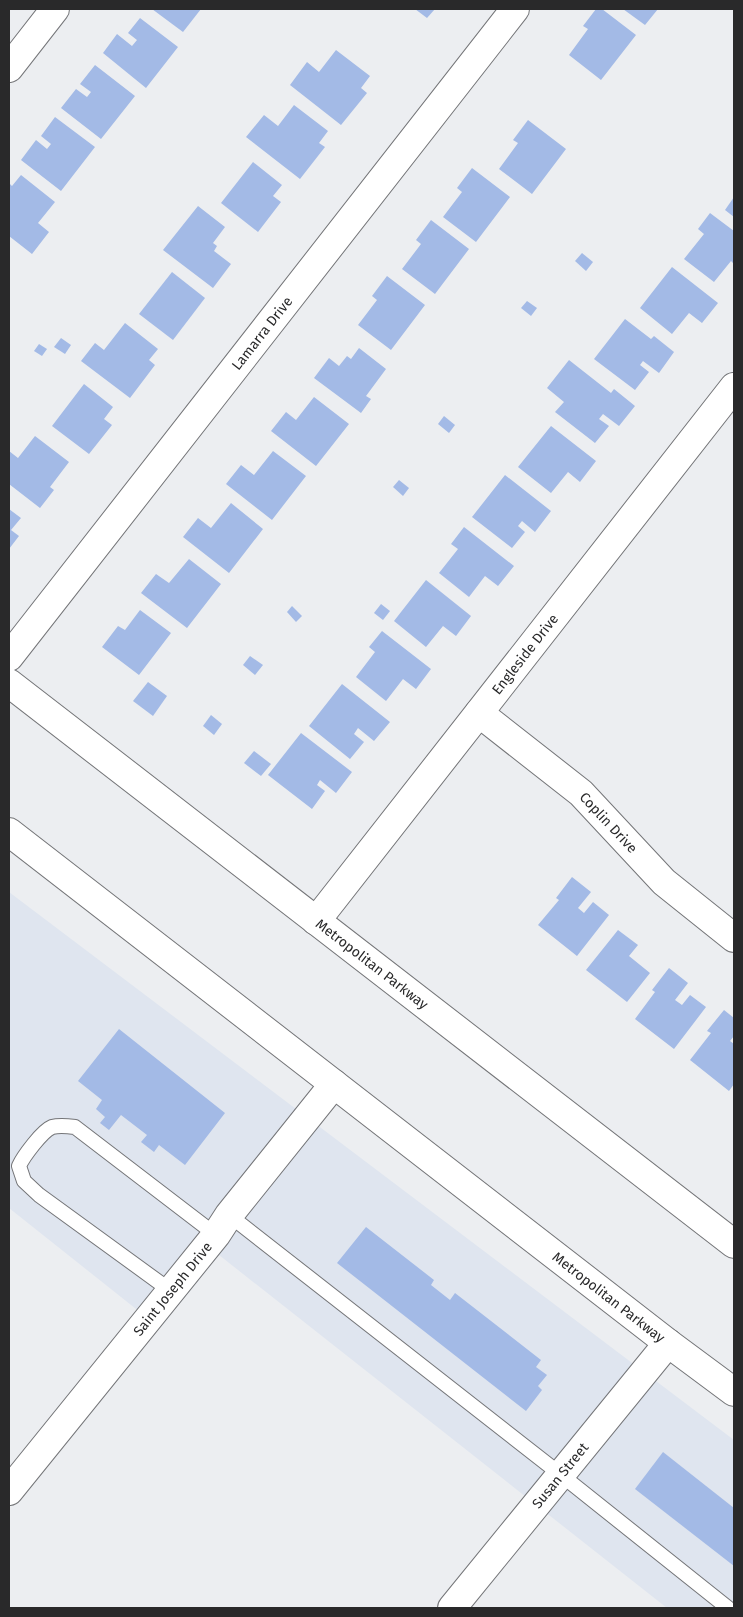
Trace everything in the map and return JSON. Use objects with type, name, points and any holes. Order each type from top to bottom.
[{"type":"street","points":[[9,68],[55,9]]},
{"type":"street","name":"Lamarra Drive","points":[[9,658],[515,9]]},
{"type":"street","name":"Engleside Drive","points":[[316,921],[734,387]]},
{"type":"street","name":"Metropolitan Parkway","points":[[9,683],[734,1244]]},
{"type":"street","name":"Coplin Drive","points":[[479,713],[581,793],[664,882],[734,938]]},
{"type":"street","name":"Metropolitan Parkway","points":[[9,832],[668,1343],[731,1387]]},
{"type":"street","name":"Saint Joseph Drive","points":[[9,1491],[171,1292],[334,1084]]},
{"type":"street","name":"Susan Street","points":[[452,1608],[668,1343]]},
{"type":"lane","points":[[171,1292],[39,1195],[24,1181],[19,1166],[42,1134],[50,1128],[60,1126],[75,1127],[223,1225],[560,1474],[728,1608]]},
{"type":"shaded area","points":[[9,892],[734,1440],[734,1608],[667,1608],[219,1255],[160,1328],[9,1208]]},
{"type":"building","points":[[152,9],[201,9],[183,32]]},
{"type":"building","points":[[415,9],[435,9],[427,18]]},
{"type":"building","points":[[596,9],[602,9],[636,35],[601,80],[569,55],[588,29],[583,26]]},
{"type":"building","points":[[623,9],[658,9],[645,25]]},
{"type":"building","points":[[140,18],[178,47],[146,88],[103,53],[117,34],[132,46],[137,40],[128,33]]},
{"type":"building","points":[[336,50],[370,76],[361,88],[367,93],[341,125],[290,85],[307,62],[319,72]]},
{"type":"building","points":[[95,65],[135,96],[101,139],[61,108],[76,89],[87,97],[91,92],[80,84]]},
{"type":"building","points":[[294,105],[328,131],[319,143],[325,147],[300,179],[246,137],[264,115],[278,126]]},
{"type":"building","points":[[55,117],[95,147],[61,191],[21,160],[36,140],[47,149],[51,144],[41,136]]},
{"type":"building","points":[[528,120],[566,149],[532,194],[499,169],[518,143],[513,140]]},
{"type":"building","points":[[253,162],[282,185],[273,196],[281,202],[258,232],[221,203]]},
{"type":"building","points":[[472,168],[510,197],[476,242],[443,217],[462,192],[457,188]]},
{"type":"building","points":[[21,175],[55,202],[38,223],[49,232],[32,254],[9,236],[9,183],[12,186]]},
{"type":"building","points":[[734,197],[734,217],[725,210]]},
{"type":"building","points":[[198,206],[225,227],[213,243],[217,246],[214,251],[231,264],[213,288],[163,250]]},
{"type":"building","points":[[710,213],[734,231],[734,264],[731,261],[714,282],[684,259],[704,234],[698,229]]},
{"type":"building","points":[[431,220],[469,249],[435,294],[402,269],[421,244],[416,240]]},
{"type":"building","points":[[582,253],[593,262],[586,271],[575,261]]},
{"type":"building","points":[[672,267],[718,303],[702,323],[689,313],[672,334],[640,308]]},
{"type":"building","points":[[172,272],[205,298],[173,340],[139,314]]},
{"type":"building","points":[[387,276],[425,305],[391,350],[358,325],[377,300],[372,296]]},
{"type":"building","points":[[527,301],[537,308],[531,316],[521,308]]},
{"type":"building","points":[[625,319],[651,339],[654,336],[674,352],[659,373],[643,361],[640,365],[649,372],[635,390],[594,359]]},
{"type":"building","points":[[125,323],[158,349],[149,360],[155,365],[130,398],[81,361],[95,343],[104,350]]},
{"type":"building","points":[[61,338],[71,345],[65,354],[54,347]]},
{"type":"building","points":[[39,344],[47,349],[42,356],[34,351]]},
{"type":"building","points":[[359,348],[386,369],[366,396],[371,399],[361,413],[314,378],[329,358],[339,366],[347,356],[351,359]]},
{"type":"building","points":[[569,360],[611,393],[614,389],[635,406],[619,426],[603,414],[599,419],[609,426],[595,443],[555,412],[564,402],[547,388]]},
{"type":"building","points":[[84,384],[113,407],[104,419],[112,425],[89,454],[52,426]]},
{"type":"building","points":[[314,397],[349,424],[316,466],[271,431],[286,412],[296,420]]},
{"type":"building","points":[[444,416],[455,425],[449,433],[438,424]]},
{"type":"building","points":[[551,426],[596,461],[580,482],[568,472],[551,493],[518,467]]},
{"type":"building","points":[[35,436],[69,462],[50,487],[54,490],[40,508],[9,484],[9,451],[18,458]]},
{"type":"building","points":[[273,451],[306,476],[272,520],[226,484],[241,465],[254,475]]},
{"type":"building","points":[[505,475],[551,511],[535,532],[522,521],[518,526],[525,532],[512,548],[472,517]]},
{"type":"building","points":[[399,480],[409,488],[403,496],[393,487]]},
{"type":"building","points":[[231,503],[263,529],[229,573],[183,537],[198,518],[211,528]]},
{"type":"building","points":[[9,509],[21,518],[11,530],[19,536],[9,549]]},
{"type":"building","points":[[464,527],[514,566],[498,586],[485,576],[469,597],[439,573],[458,549],[451,544]]},
{"type":"building","points":[[189,559],[221,584],[187,628],[141,593],[156,574],[169,583]]},
{"type":"building","points":[[426,580],[471,616],[456,636],[443,626],[426,647],[394,621]]},
{"type":"building","points":[[381,604],[390,611],[383,620],[374,613]]},
{"type":"building","points":[[292,606],[302,616],[296,622],[287,612]]},
{"type":"building","points":[[140,610],[171,633],[139,675],[102,647],[118,626],[125,630]]},
{"type":"building","points":[[382,631],[431,669],[416,689],[403,679],[386,701],[356,677],[375,652],[369,647]]},
{"type":"building","points":[[250,656],[263,665],[255,675],[243,665]]},
{"type":"building","points":[[148,682],[167,696],[153,716],[133,701]]},
{"type":"building","points":[[342,684],[390,722],[374,741],[358,728],[354,734],[364,742],[350,759],[309,726]]},
{"type":"building","points":[[211,715],[222,724],[214,735],[203,726]]},
{"type":"building","points":[[301,733],[352,772],[336,793],[320,780],[317,785],[325,791],[312,809],[268,775]]},
{"type":"building","points":[[254,751],[271,764],[261,776],[244,763]]},
{"type":"building","points":[[572,877],[591,892],[578,908],[584,913],[593,902],[609,915],[577,956],[538,925],[559,900],[556,898]]},
{"type":"building","points":[[618,930],[638,945],[629,956],[650,973],[627,1002],[586,970]]},
{"type":"building","points":[[669,968],[688,983],[675,1000],[682,1005],[690,995],[706,1007],[674,1049],[635,1019],[655,992],[652,990]]},
{"type":"building","points":[[724,1010],[734,1018],[734,1036],[730,1041],[734,1044],[734,1084],[729,1091],[690,1060],[711,1033],[707,1031]]},
{"type":"building","points":[[119,1029],[225,1113],[185,1165],[159,1145],[154,1152],[141,1142],[147,1135],[121,1115],[109,1130],[100,1123],[105,1117],[96,1109],[102,1100],[78,1081]]},
{"type":"building","points":[[366,1227],[434,1280],[431,1285],[450,1300],[455,1293],[541,1360],[536,1367],[547,1375],[538,1386],[542,1390],[526,1411],[337,1263]]},
{"type":"building","points":[[663,1452],[734,1508],[734,1566],[635,1489]]}]
